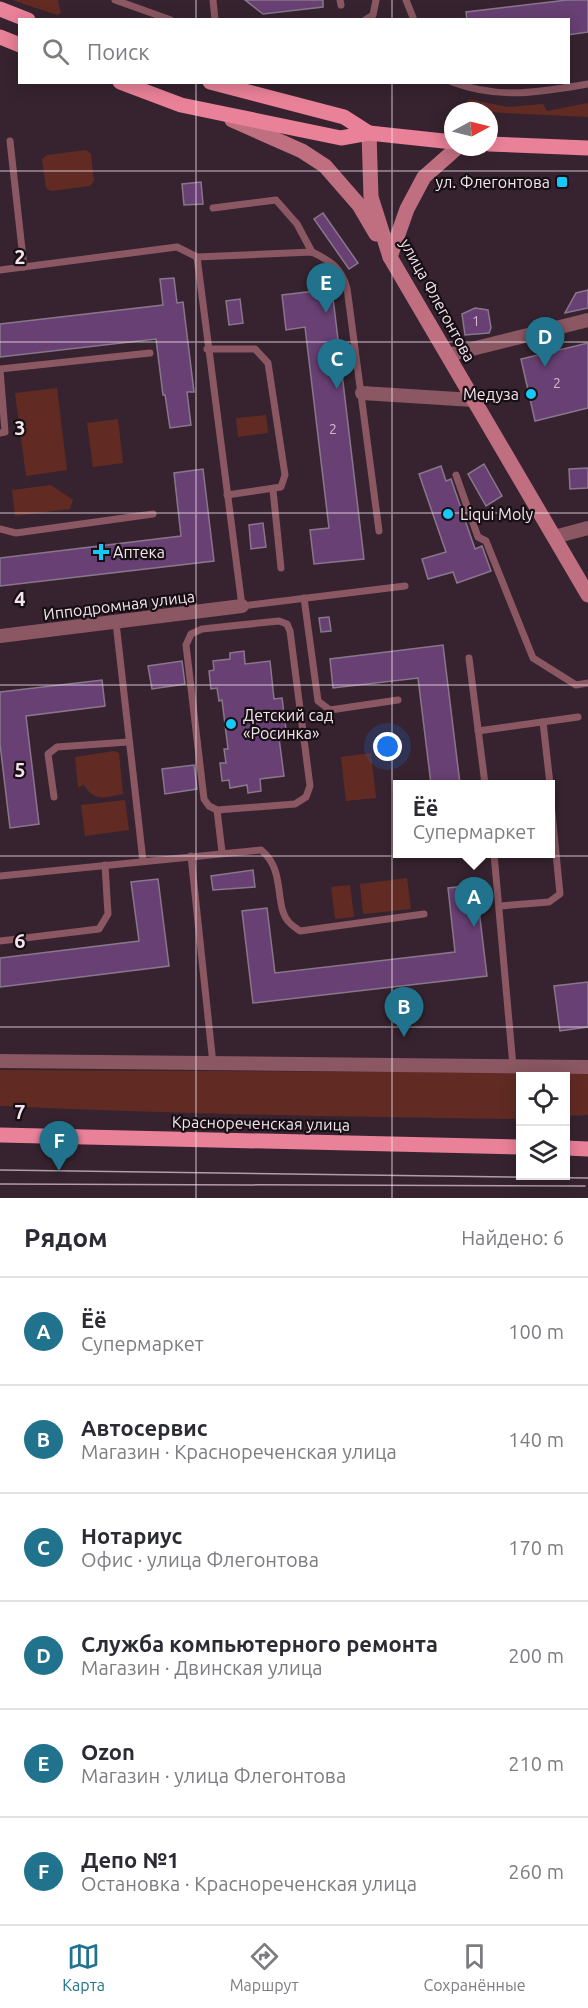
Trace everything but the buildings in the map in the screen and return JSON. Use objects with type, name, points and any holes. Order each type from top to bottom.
[{"type":"main road","points":[[0,9],[23,18]]},
{"type":"main road","points":[[0,37],[18,44]]},
{"type":"main road","points":[[126,84],[203,110],[341,138],[369,133],[444,141]]},
{"type":"main road","points":[[218,84],[344,117],[369,133]]},
{"type":"main road","points":[[498,144],[588,148]]},
{"type":"main road","name":"Краснореченская улица","points":[[0,1135],[516,1147]]},
{"type":"main road","points":[[570,1148],[588,1149]]},
{"type":"street","points":[[203,110],[244,124],[302,152],[325,166],[359,205],[390,257]]},
{"type":"street","name":"улица Флегонтова","points":[[369,133],[371,197],[390,257],[588,595]]},
{"type":"street","points":[[390,257],[407,209],[424,177],[448,156]]},
{"type":"street","points":[[448,355],[588,320]]},
{"type":"street","points":[[362,393],[473,400]]},
{"type":"street","points":[[554,537],[588,528]]},
{"type":"street","name":"Ипподромная улица","points":[[0,636],[242,606]]},
{"type":"street","points":[[0,1061],[588,1067]]},
{"type":"lane","points":[[115,0],[165,18]]},
{"type":"lane","points":[[213,0],[215,18]]},
{"type":"lane","points":[[367,18],[372,15],[376,0]]},
{"type":"lane","points":[[406,0],[413,18]]},
{"type":"lane","points":[[457,84],[478,92],[515,95],[588,84]]},
{"type":"lane","points":[[10,141],[24,267]]},
{"type":"lane","points":[[213,208],[276,200],[297,224],[312,252],[342,270],[347,288],[362,393],[379,531]]},
{"type":"lane","points":[[10,241],[21,238]]},
{"type":"lane","points":[[0,270],[177,248],[197,257],[312,252]]},
{"type":"lane","points":[[197,257],[207,349],[242,606],[405,586]]},
{"type":"lane","points":[[207,349],[255,350],[268,363],[285,475],[281,487],[273,490],[227,495]]},
{"type":"lane","points":[[0,433],[5,432],[0,369],[150,353]]},
{"type":"lane","points":[[456,475],[478,537],[486,541],[533,658],[576,685],[588,683]]},
{"type":"lane","points":[[273,490],[281,568]]},
{"type":"lane","points":[[0,529],[16,532],[153,514]]},
{"type":"lane","points":[[304,598],[318,701],[330,710],[398,700]]},
{"type":"lane","points":[[279,621],[287,624],[290,631],[310,786],[306,797],[295,804],[217,810],[209,806],[204,799],[186,645],[191,634],[202,629],[279,621]]},
{"type":"lane","points":[[116,623],[143,861]]},
{"type":"lane","points":[[469,658],[484,780]]},
{"type":"lane","points":[[478,731],[578,717]]},
{"type":"lane","points":[[543,722],[550,780]]},
{"type":"lane","points":[[54,797],[48,754],[51,750],[128,742]]},
{"type":"lane","points":[[217,810],[222,852]]},
{"type":"lane","points":[[500,906],[549,902],[560,894],[555,843]]},
{"type":"lane","points":[[0,876],[222,852],[261,850],[271,857],[287,920],[300,931],[424,914]]},
{"type":"lane","points":[[191,856],[213,1064]]},
{"type":"lane","points":[[494,858],[513,1067]]},
{"type":"lane","points":[[0,941],[99,928],[108,914],[105,865]]},
{"type":"shaded area","points":[[12,0],[58,0],[61,13],[57,15]]},
{"type":"shaded area","points":[[469,99],[484,102],[468,102]]},
{"type":"shaded area","points":[[588,103],[588,117],[498,113],[498,105],[508,107],[543,104],[547,111]]},
{"type":"shaded area","points":[[86,150],[91,154],[94,181],[90,186],[51,191],[46,188],[42,159],[47,155]]},
{"type":"shaded area","points":[[57,388],[67,470],[26,476],[15,393]]},
{"type":"shaded area","points":[[266,415],[268,433],[238,437],[236,418]]},
{"type":"shaded area","points":[[118,419],[123,463],[93,467],[87,423]]},
{"type":"shaded area","points":[[51,485],[73,500],[70,509],[15,516],[12,490]]},
{"type":"shaded area","points":[[114,751],[119,753],[123,794],[96,797],[84,785],[78,787],[75,757]]},
{"type":"shaded area","points":[[371,753],[376,798],[346,801],[341,757]]},
{"type":"shaded area","points":[[125,800],[129,830],[85,836],[81,805]]},
{"type":"shaded area","points":[[407,878],[411,909],[363,914],[360,884]]},
{"type":"shaded area","points":[[350,885],[354,917],[335,919],[331,887]]},
{"type":"shaded area","points":[[0,1070],[516,1073],[516,1119],[260,1115],[0,1106]]},
{"type":"shaded area","points":[[570,1073],[588,1073],[588,1115],[570,1116]]},
{"type":"tram line","points":[[0,1170],[588,1178]]},
{"type":"tram line","points":[[0,1184],[585,1186]]},
{"type":"place","name":"ул. Флегонтова","points":[[562,182]]},
{"type":"place","name":"Ozon","points":[[326,313]]},
{"type":"place","name":"Служба компьютерного ремонта","points":[[545,367]]},
{"type":"place","name":"Нотариус","points":[[337,389]]},
{"type":"place","name":"Медуза","points":[[531,394]]},
{"type":"place","name":"Liqui Moly","points":[[448,514]]},
{"type":"place","name":"Аптека","points":[[101,552]]},
{"type":"place","name":"Детский сад «Росинка»","points":[[231,724]]},
{"type":"place","name":"Ёё","points":[[474,927]]},
{"type":"place","name":"Автосервис","points":[[404,1037]]},
{"type":"place","name":"Депо №1","points":[[59,1171]]}]
